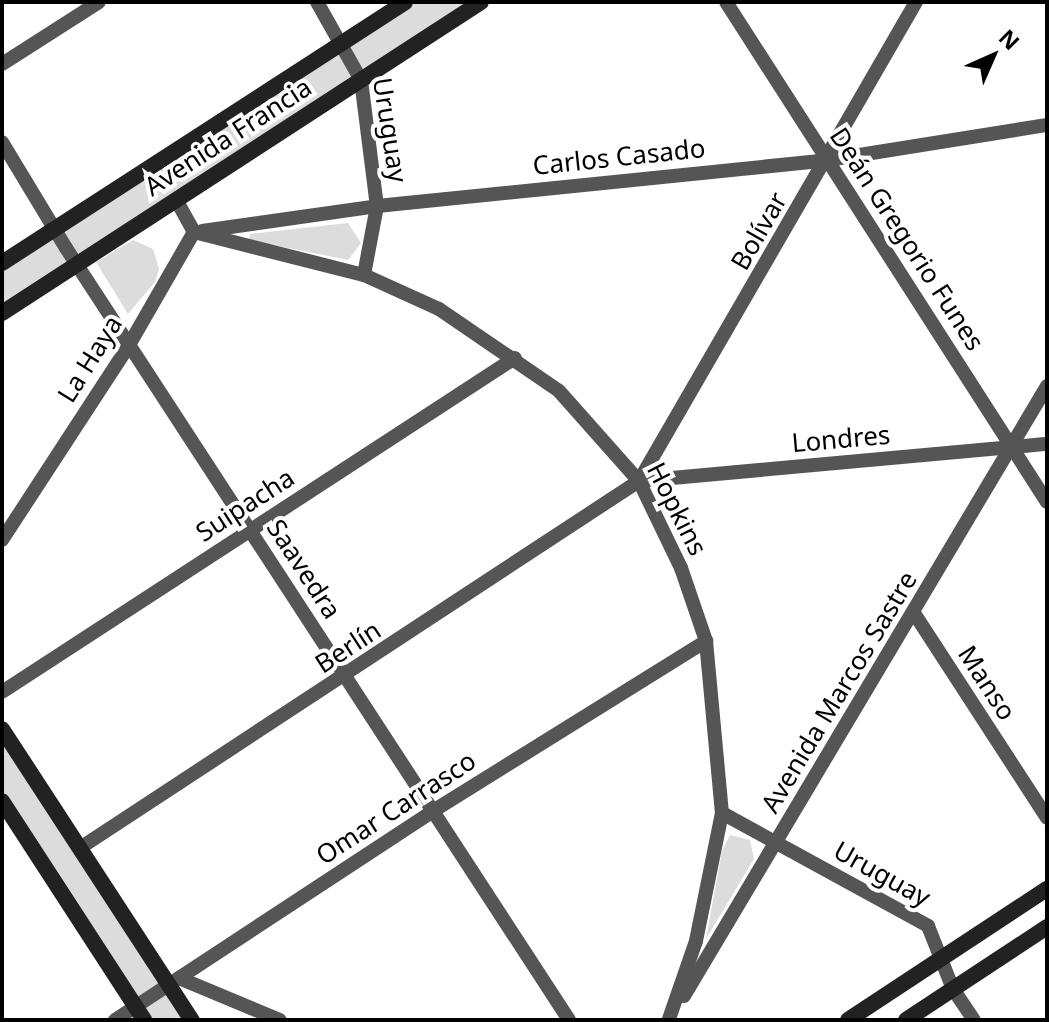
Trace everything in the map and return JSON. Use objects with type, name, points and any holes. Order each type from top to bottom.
[{"type":"main road","name":"Avenida Francia","points":[[2,263],[405,2]]},
{"type":"main road","name":"Avenida Francia","points":[[2,313],[481,2]]},
{"type":"main road","points":[[2,729],[80,848],[174,981],[192,1020]]},
{"type":"main road","points":[[2,801],[140,1013]]},
{"type":"main road","points":[[848,1020],[1047,889]]},
{"type":"main road","points":[[906,1020],[1047,927]]},
{"type":"street","points":[[2,64],[99,2]]},
{"type":"street","name":"Uruguay","points":[[317,2],[344,42],[361,80],[377,206],[364,275]]},
{"type":"street","name":"Deán Gregorio Funes","points":[[726,2],[1047,502]]},
{"type":"street","name":"Bolívar","points":[[639,481],[828,160],[916,2]]},
{"type":"street","name":"Carlos Casado","points":[[194,232],[377,206],[828,160],[1047,125]]},
{"type":"street","name":"Saavedra","points":[[2,142],[76,264],[569,1020]]},
{"type":"street","points":[[176,200],[194,232]]},
{"type":"street","name":"Hopkins","points":[[194,232],[364,275],[439,309],[515,358],[559,391],[639,481],[681,568],[706,641],[722,813],[696,941],[669,1020]]},
{"type":"street","name":"La Haya","points":[[2,540],[129,345],[194,232]]},
{"type":"street","name":"Suipacha","points":[[2,692],[515,358]]},
{"type":"street","name":"Avenida Marcos Sastre","points":[[669,1020],[778,843],[1047,386]]},
{"type":"street","name":"Londres","points":[[639,481],[1047,444]]},
{"type":"street","name":"Berlín","points":[[80,848],[346,677],[639,481]]},
{"type":"street","name":"Manso","points":[[914,613],[1047,818]]},
{"type":"street","name":"Omar Carrasco","points":[[115,1020],[140,1013],[174,981],[433,811],[706,641]]},
{"type":"street","name":"Uruguay","points":[[722,813],[928,926],[953,989],[974,1020]]},
{"type":"street","points":[[174,981],[280,1020]]},
{"type":"shaded area","points":[[405,2],[481,2],[2,313],[2,263]]},
{"type":"shaded area","points":[[348,223],[361,243],[348,260],[249,240],[250,234]]},
{"type":"shaded area","points":[[133,240],[153,249],[159,269],[155,282],[128,314],[96,262]]},
{"type":"shaded area","points":[[2,729],[192,1020],[144,1020],[2,801]]},
{"type":"shaded area","points":[[730,835],[750,840],[754,859],[706,939],[722,851]]}]
